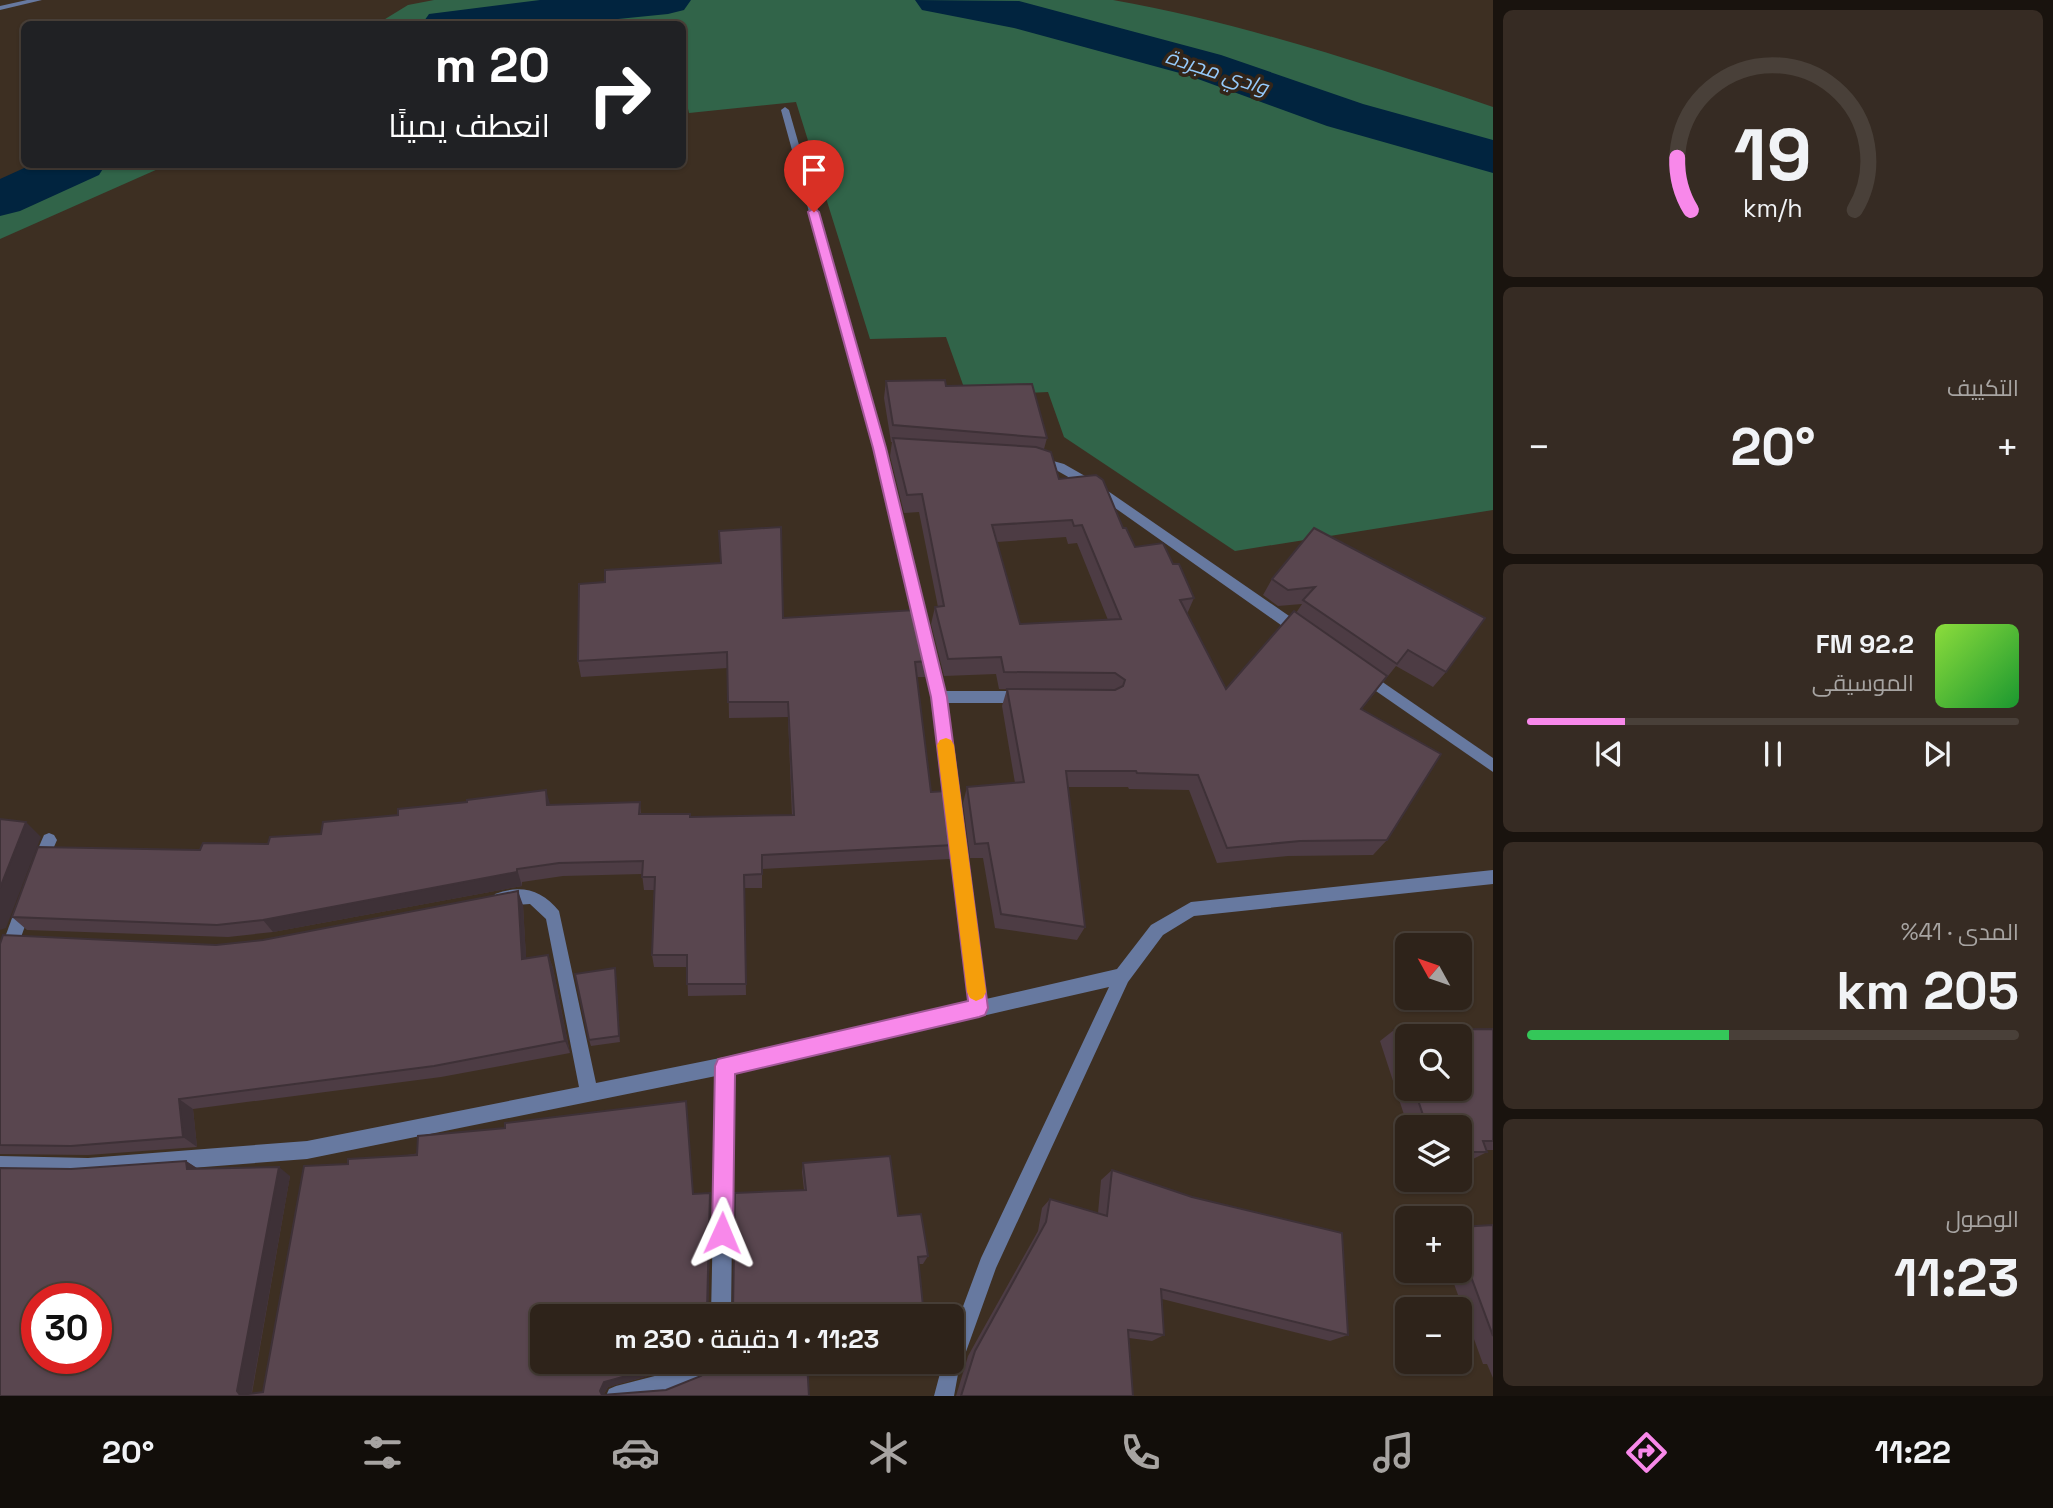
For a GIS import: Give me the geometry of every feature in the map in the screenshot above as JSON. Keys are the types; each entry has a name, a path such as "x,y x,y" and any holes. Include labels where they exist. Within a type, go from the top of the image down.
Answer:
{"street":[{"path":"0,8 38,0"},
{"path":"785,110 886,448 939,697 979,1008"},
{"path":"1032,459 1060,467 1088,483 1317,643"},
{"path":"1351,667 1493,766"},
{"path":"939,697 1044,697"},
{"path":"0,974 48,840"},
{"path":"944,1396 948,1374 988,1265 1122,976 1157,930 1191,909 1493,877"},
{"path":"484,902 523,895 541,900 553,916 589,1094"},
{"path":"0,1165 88,1167 306,1156 725,1066 1122,976"},
{"path":"721,1304 725,1066"},
{"path":"616,1396 683,1379 690,1374"}],"green space":[{"path":"434,0 1113,0 1162,9 1257,33 1493,107 1493,510 1235,551 1064,437 1048,392 967,396 946,337 870,339 796,102 689,113 686,100 686,21 382,21 408,5"},
{"path":"39,168 160,168 0,239 0,185"}],"building":[{"path":"945,380 946,386 1032,384 1047,438 893,425 886,381"},
{"path":"893,438 1036,447 1051,452 1059,479 1096,475 1103,480 1123,528 1126,528 1135,547 1163,543 1173,564 1179,564 1194,598 1180,600 1226,689 1294,611 1387,676 1361,709 1441,754 1387,840 1300,841 1227,848 1198,775 1136,771 1066,771 1085,927 1001,914 988,843 975,844 967,787 1024,782 1007,689 1115,690 1123,686 1125,680 1115,673 1004,672 1001,657 948,659 935,607 944,606 922,494 907,495","holes":["1072,520 1074,526 1082,525 1121,619 1020,624 992,525"]},
{"path":"781,527 783,618 915,610 928,661 915,662 931,792 947,791 954,845 762,855 762,874 744,875 746,984 687,984 687,955 652,955 655,877 642,877 643,861 559,863 517,869 517,872 263,920 217,925 12,917 38,847 200,850 203,843 268,844 270,837 321,834 323,822 398,815 398,809 546,790 547,805 640,802 639,814 690,814 690,817 794,815 788,702 728,702 727,652 578,661 579,584 605,582 605,570 721,563 719,531"},
{"path":"1314,528 1485,618 1446,672 1408,650 1397,664 1303,600 1315,587 1288,590 1272,579"},
{"path":"0,819 26,822 0,888"},
{"path":"518,891 522,959 548,955 565,1041 434,1066 179,1099 183,1137 71,1146 0,1145 0,944 3,935 216,945 263,940"},
{"path":"615,968 619,1036 589,1040 575,974"},
{"path":"1472,1029 1493,1029 1493,1141 1483,1141 1487,1152 1472,1152 1472,1115 1423,1115 1418,1101 1472,1101"},
{"path":"686,1101 693,1194 710,1193 707,1304 530,1304 530,1374 633,1374 604,1382 600,1391 602,1395 666,1390 703,1374 808,1374 809,1396 0,1396 0,1168 71,1169 186,1161 187,1169 279,1167 237,1391 240,1395 263,1392 304,1166 348,1164 348,1159 417,1155 418,1136 505,1128 505,1123"},
{"path":"890,1156 898,1216 921,1214 928,1256 918,1257 923,1304 733,1304 735,1193 806,1190 803,1163"},
{"path":"1112,1170 1192,1197 1342,1233 1348,1335 1161,1289 1164,1335 1128,1330 1133,1396 961,1396 975,1351 1046,1222 1050,1199 1107,1216"},
{"path":"1493,1225 1493,1336 1472,1279 1472,1226"}],"waterway":[{"name":"وادي مجردة","path":"473,21 668,0"},
{"name":"وادي مجردة","path":"938,0 1019,15 1204,65 1345,115 1493,157"},
{"name":"وادي مجردة","path":"0,199 71,168"}],"slow traffic":[{"path":"946,745 976,992"}],"route":[{"path":"722,1233 725,1066 979,1008 939,697 880,448 814,212"}]}
